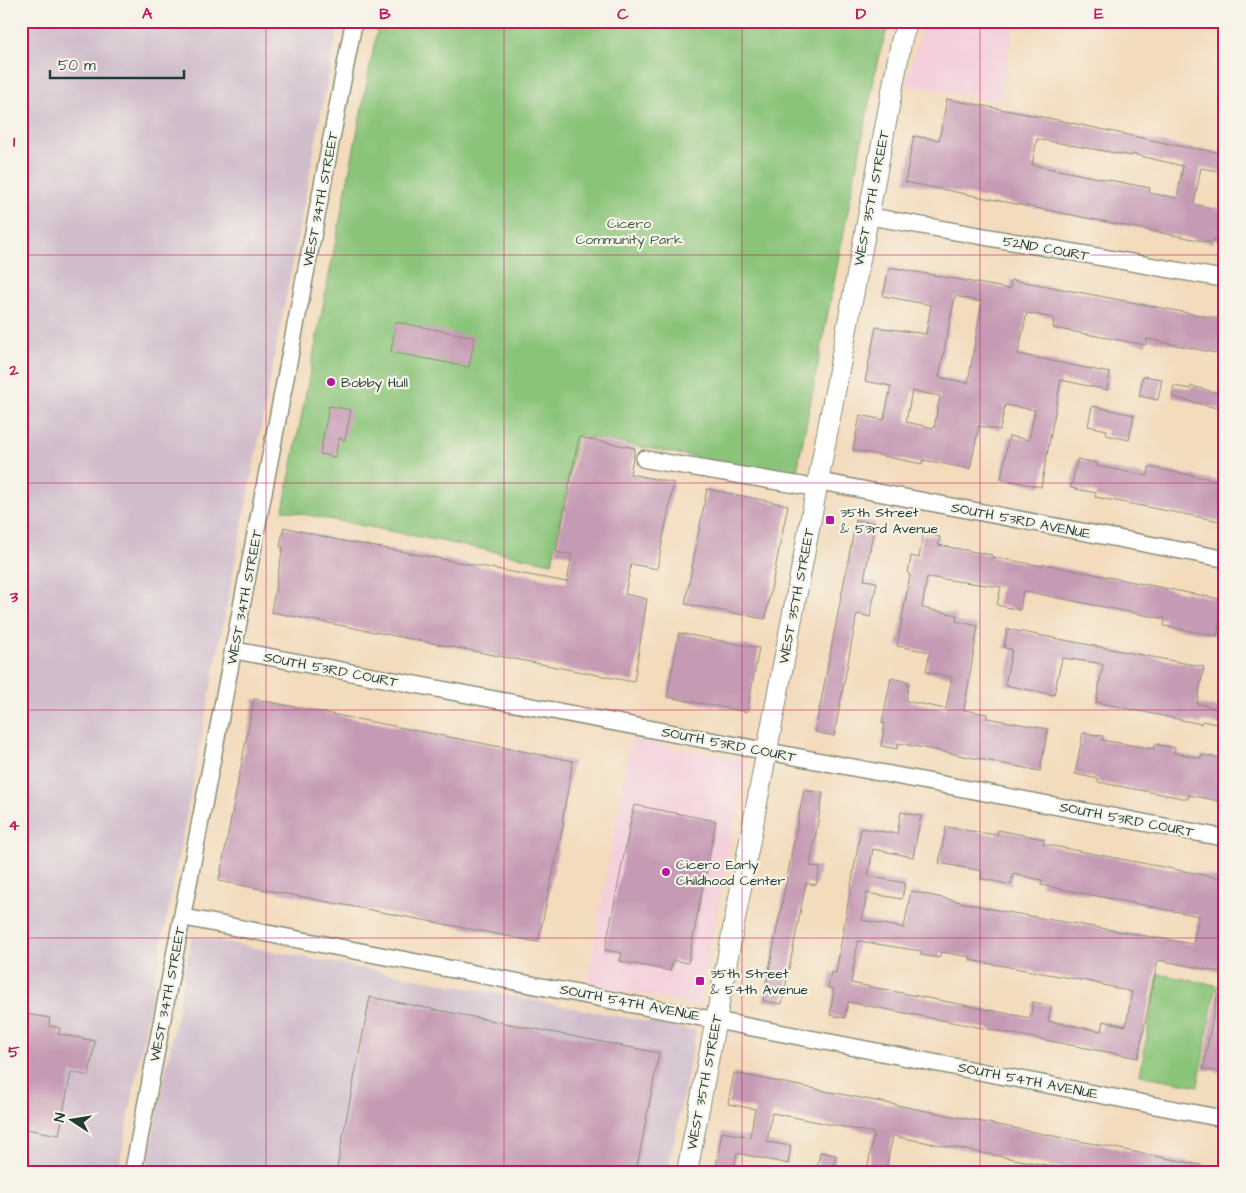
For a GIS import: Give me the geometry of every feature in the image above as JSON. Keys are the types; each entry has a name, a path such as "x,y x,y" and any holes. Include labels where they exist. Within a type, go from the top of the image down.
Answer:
{"street":[{"name":"WEST 34TH STREET","path":"133,1172 354,21"},
{"name":"WEST 35TH STREET","path":"687,1172 902,38 908,21"},
{"name":"52ND COURT","path":"868,216 1225,279"},
{"name":"SOUTH 53RD AVENUE","path":"644,459 817,484 1225,559"},
{"name":"SOUTH 53RD COURT","path":"233,650 1225,838"},
{"name":"SOUTH 54TH AVENUE","path":"182,916 1225,1119"}],"shaded area":[{"path":"21,21 339,21 118,1172 21,1172"},
{"path":"925,21 1015,21 1000,101 905,84"},
{"name":"Cicero Early Childhood Center","path":"631,739 747,761 699,1006 587,983"},
{"path":"192,936 696,1031 668,1172 146,1172"}],"green space":[{"name":"Cicero Community Park","path":"379,21 890,21 878,58 796,476 577,435 552,563 283,510"},
{"path":"1158,974 1216,985 1198,1086 1140,1075"}],"building":[{"path":"947,99 1184,147 1225,153 1225,172 1201,168 1194,204 1225,211 1225,241 1213,239 1213,243 905,182 914,136 939,140","holes":["1037,139 1132,156 1132,154 1183,166 1177,198 1149,193 1150,188 1032,165"]},
{"path":"889,267 1010,289 1011,280 1036,284 1225,320 1225,355 1147,339 1146,345 1053,328 1054,318 1027,313 1018,354 1110,373 1107,390 1061,380 1041,487 1001,479 1009,436 1029,440 1035,410 1005,405 1000,430 979,426 970,469 923,460 922,464 853,450 860,415 884,420 891,386 865,381 876,327 926,334 931,305 883,296","holes":["955,296 982,302 968,383 939,377","912,391 940,396 934,428 906,422"]},
{"path":"396,322 475,337 469,367 391,352"},
{"path":"1143,376 1162,379 1158,400 1139,396"},
{"path":"1174,386 1191,389 1191,386 1225,395 1225,410 1172,397"},
{"path":"329,406 351,410 345,440 339,438 335,457 320,454"},
{"path":"1092,406 1134,415 1129,440 1106,435 1107,430 1088,426"},
{"path":"579,437 635,448 630,474 674,483 657,569 631,564 625,594 647,599 634,682 271,612 283,547 280,546 284,527 338,540 567,582 572,555 556,552"},
{"path":"1077,459 1097,463 1097,466 1148,476 1149,467 1225,482 1225,522 1095,497 1096,493 1071,488"},
{"path":"707,489 788,505 765,619 685,604"},
{"path":"856,520 875,523 864,580 877,582 870,617 857,614 834,736 815,732"},
{"path":"923,534 940,537 938,545 992,555 992,557 1042,566 1043,564 1224,600 1217,636 1164,626 1165,619 1023,591 1020,610 997,605 1001,587 927,577 922,608 957,615 956,621 978,626 964,710 987,714 987,718 1048,729 1040,771 898,743 897,749 881,746 885,723 882,723 891,678 909,682 906,701 946,709 952,677 926,672 930,652 897,646 910,575 908,574 911,556 919,558"},
{"path":"1007,629 1204,667 1197,704 1225,709 1225,726 1202,721 1201,724 1096,702 1103,665 1098,663 1062,658 1054,695 1005,685 1012,649 1004,648"},
{"path":"679,633 759,648 747,712 667,697"},
{"path":"254,699 573,761 562,822 564,822 538,942 219,881"},
{"path":"1083,733 1103,736 1102,740 1154,749 1155,744 1175,748 1174,753 1201,758 1201,755 1221,758 1220,762 1225,762 1225,802 1189,795 1188,799 1118,786 1098,782 1098,779 1075,774"},
{"path":"804,790 823,793 810,866 820,867 816,885 806,883 782,1004 763,1001"},
{"path":"634,805 716,821 688,963 673,960 670,971 620,961 622,953 605,950"},
{"path":"901,812 921,816 913,857 873,849 868,876 905,883 902,899 867,893 862,920 904,928 911,891 1001,911 1193,944 1199,916 1041,885 1042,880 1013,874 1011,885 981,879 982,871 939,863 946,827 997,835 998,830 1044,839 1043,844 1225,879 1225,973 1158,960 1138,1058 848,1002 845,1018 830,1015 834,989 828,988 831,972 836,973 861,828 897,834","holes":["858,941 921,951 921,955 939,958 941,952 971,957 970,960 1087,981 1132,992 1126,1026 1103,1021 1101,1031 1048,1021 1051,1006 1033,1002 1030,1018 851,983"]},
{"path":"1218,990 1225,991 1225,1073 1203,1069"},
{"path":"370,997 659,1053 636,1172 336,1172"},
{"path":"26,1014 50,1018 49,1026 60,1028 58,1034 95,1041 89,1076 71,1072 59,1135 21,1128 21,1038"},
{"path":"734,1073 1201,1165 1200,1172 1083,1172 893,1136 885,1172 867,1172 874,1133 772,1113 767,1142 791,1146 788,1164 737,1153 733,1172 715,1172 722,1132 750,1137 755,1109 728,1104"},
{"path":"820,1152 836,1155 833,1172 817,1170"}],"place":[{"name":"Bobby Hull","path":"331,382"},
{"name":"35th Street & 53rd Avenue","path":"830,520"},
{"name":"Cicero Early Childhood Center","path":"666,872"},
{"name":"35th Street & 54th Avenue","path":"700,981"}]}
